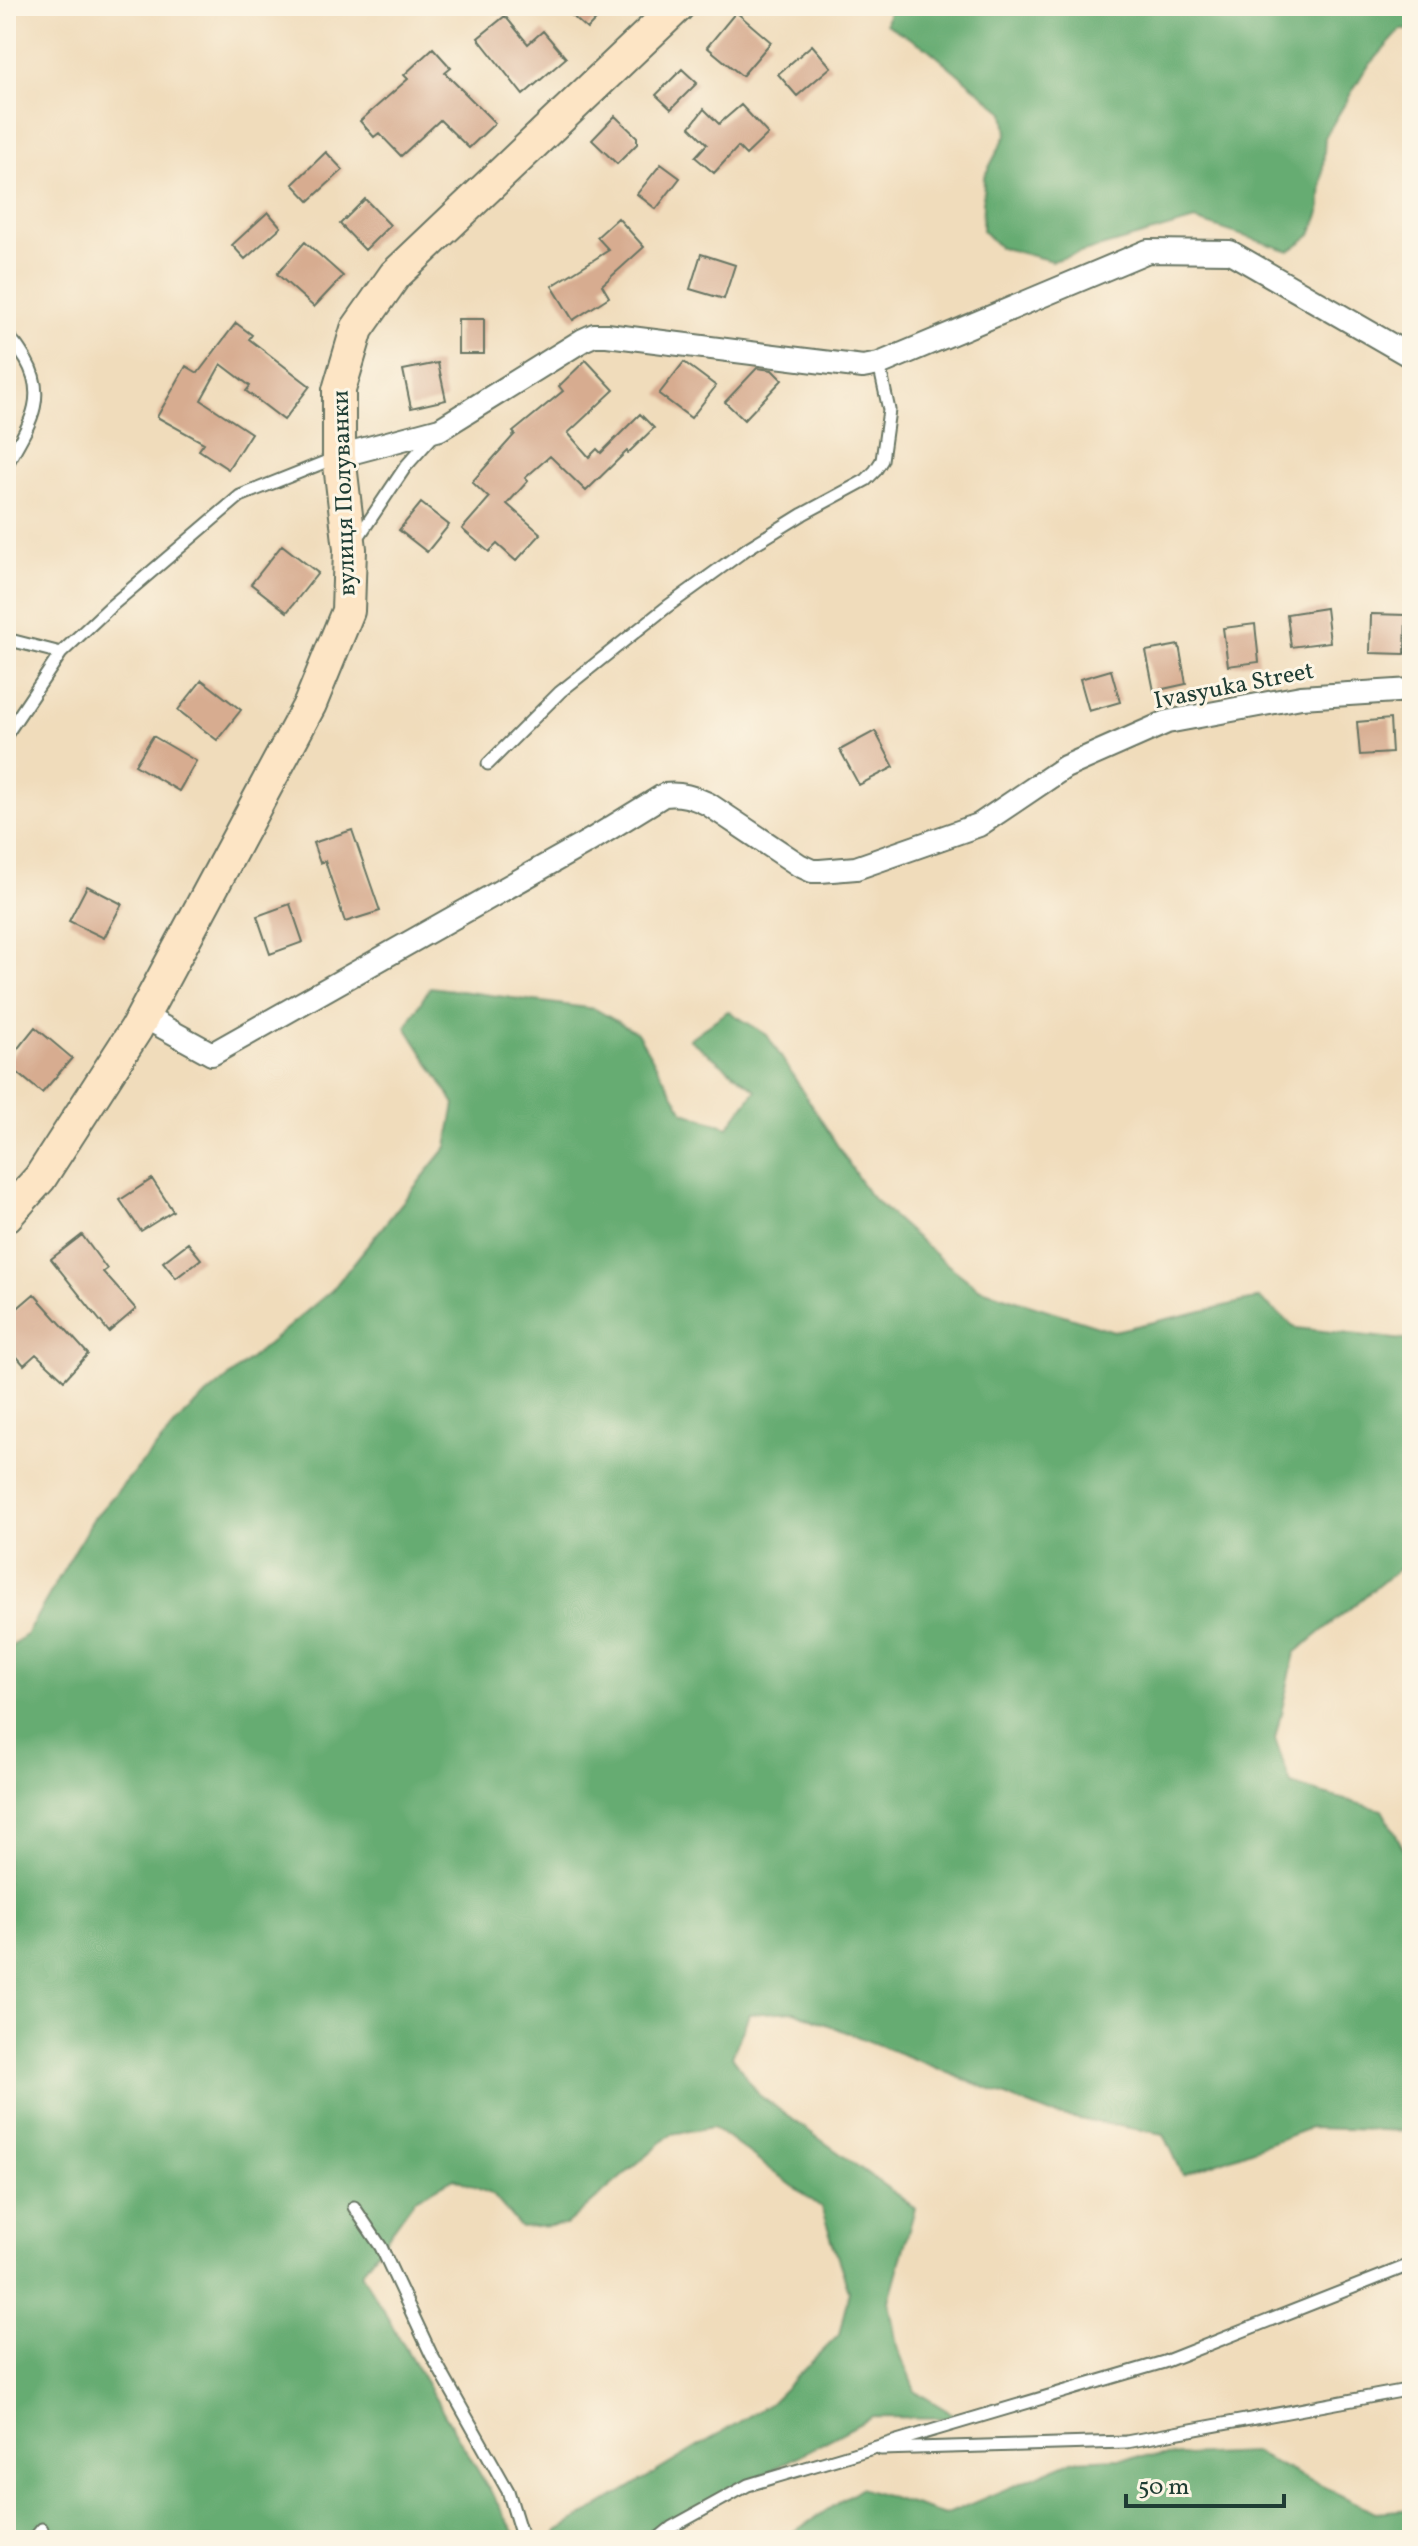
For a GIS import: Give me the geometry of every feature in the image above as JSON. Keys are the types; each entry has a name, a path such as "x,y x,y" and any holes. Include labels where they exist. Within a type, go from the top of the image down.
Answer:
{"street":[{"name":"вулиця Полуванки","path":"6,1216 40,1178 143,1016 310,704 348,611 350,549 339,456 339,390 357,329 395,275 678,6"},
{"path":"339,456 440,429 594,335 863,367 879,364 1148,251 1230,252 1412,357"},
{"name":"Ivasyuka Street","path":"143,1016 212,1054 591,840 664,795 692,796 708,804 812,871 856,868 979,825 1065,767 1167,722 1301,697 1412,690"}],"lane":[{"path":"6,336 14,341 33,373 37,391 34,414 6,466"},
{"path":"488,764 560,692 668,606 748,548 866,480 875,471 882,460 889,410 879,364"},
{"path":"350,549 406,466 440,429"},
{"path":"6,735 61,653 240,496 339,456"},
{"path":"6,639 61,653"},
{"path":"354,2207 381,2247 431,2354 508,2491 523,2540"},
{"path":"656,2540 672,2527 748,2485 1164,2362 1412,2264"},
{"path":"860,2450 1126,2442 1412,2389"},
{"path":"33,2540 42,2529"}],"green space":[{"path":"890,6 1412,6 1412,30 1401,30 1365,70 1325,137 1320,212 1311,235 1289,251 1195,220 1052,261 999,247 982,230 984,177 1007,133 1004,112 927,48 886,24"},
{"path":"430,987 595,1009 637,1033 684,1112 728,1127 756,1090 689,1039 728,1011 767,1035 869,1195 939,1258 978,1288 1114,1331 1259,1298 1296,1328 1412,1341 1412,1569 1401,1567 1295,1653 1275,1739 1291,1785 1382,1810 1405,1851 1412,1854 1412,2131 1310,2128 1183,2175 1164,2134 1051,2114 794,2011 749,2014 732,2056 759,2095 915,2208 889,2301 897,2346 915,2391 959,2418 872,2417 640,2540 554,2540 558,2531 769,2404 839,2335 849,2291 821,2207 713,2127 671,2134 566,2225 521,2228 493,2195 454,2178 415,2199 361,2273 519,2540 6,2540 6,1651 26,1635 93,1519 186,1413 332,1290 447,1147 455,1104 406,1027"},
{"path":"1252,2452 1375,2512 1412,2509 1412,2540 782,2540 860,2488 945,2515 1074,2460"}],"building":[{"path":"561,6 609,6 587,29"},
{"path":"736,12 771,42 742,76 707,47"},
{"path":"505,16 528,44 543,31 566,58 523,95 478,38"},
{"path":"812,45 831,67 797,96 778,74"},
{"path":"433,48 451,68 445,73 495,123 469,148 440,120 401,156 379,133 374,137 360,121 408,79 404,75"},
{"path":"682,69 697,83 671,109 656,95"},
{"path":"741,105 768,134 746,155 738,147 714,173 695,157 707,144 690,127 704,109 719,124"},
{"path":"615,116 637,137 637,144 617,164 592,140"},
{"path":"326,152 343,170 309,201 293,184"},
{"path":"661,164 680,178 656,209 637,194"},
{"path":"365,199 390,225 365,250 340,224"},
{"path":"268,212 281,227 245,259 232,245"},
{"path":"618,218 644,247 602,285 609,297 573,320 552,286 609,250 597,237"},
{"path":"305,242 343,276 314,307 277,274"},
{"path":"701,254 735,265 724,299 690,289"},
{"path":"458,319 484,319 484,354 458,354"},
{"path":"236,323 252,335 249,339 310,386 284,420 246,391 250,386 221,364 201,400 251,433 228,469 199,450 204,443 157,417 186,366 198,373"},
{"path":"586,360 614,390 568,433 589,457 597,449 601,453 640,414 654,428 586,491 550,456 525,478 528,481 507,504 541,534 516,561 497,544 489,552 462,529 489,498 472,482 515,434 513,432 563,391 559,386"},
{"path":"684,362 716,386 691,418 659,394"},
{"path":"438,363 446,400 411,408 403,370"},
{"path":"757,368 772,370 782,380 744,420 725,402"},
{"path":"421,503 449,525 427,552 399,530"},
{"path":"282,545 318,573 287,612 251,584"},
{"path":"1326,608 1330,642 1291,647 1287,614"},
{"path":"1371,614 1406,615 1405,654 1370,653"},
{"path":"1255,624 1259,662 1228,666 1223,628"},
{"path":"1179,645 1186,684 1154,691 1146,651"},
{"path":"1111,670 1120,702 1089,711 1080,679"},
{"path":"202,680 241,710 217,740 178,710"},
{"path":"1390,719 1392,753 1360,755 1357,722"},
{"path":"875,731 894,767 859,785 840,750"},
{"path":"153,736 196,761 179,791 135,765"},
{"path":"352,830 380,911 345,922 325,861 320,863 313,843"},
{"path":"87,886 122,904 104,938 69,921"},
{"path":"290,904 303,942 270,954 257,916"},
{"path":"35,1027 72,1058 42,1093 6,1063"},
{"path":"152,1179 173,1211 141,1231 120,1200"},
{"path":"82,1235 107,1269 103,1272 136,1309 109,1332 51,1259"},
{"path":"188,1243 201,1259 176,1278 163,1262"},
{"path":"34,1294 88,1354 64,1380 36,1354 24,1365 6,1344 6,1318"}]}
